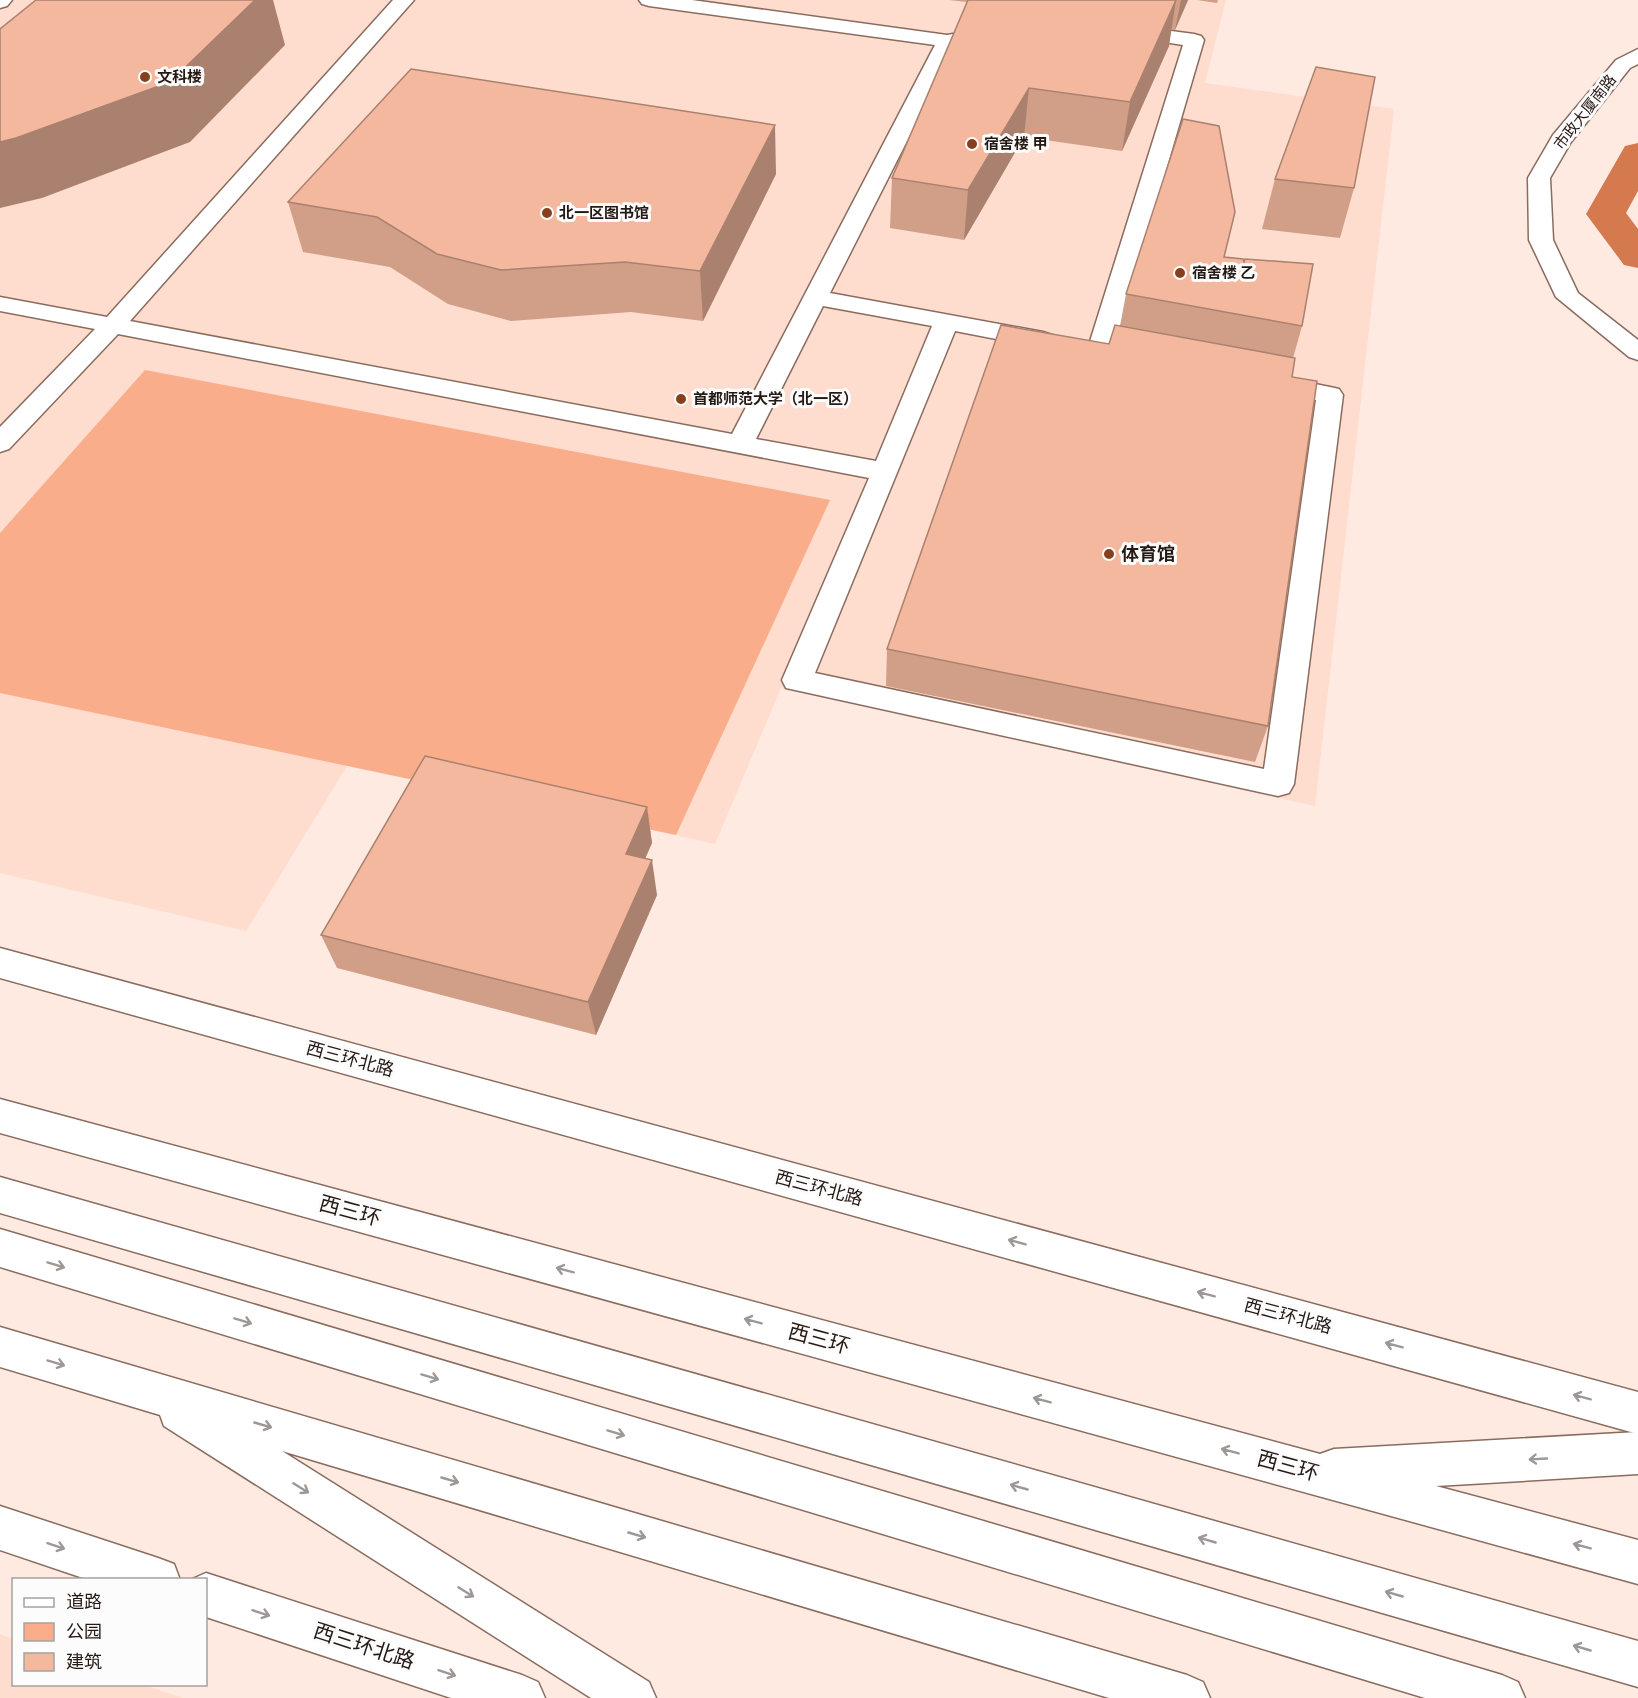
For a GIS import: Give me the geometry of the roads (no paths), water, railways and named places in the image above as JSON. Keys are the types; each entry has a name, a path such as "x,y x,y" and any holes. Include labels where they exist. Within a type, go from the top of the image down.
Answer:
{"main road":[{"path":"0,443 113,325 404,0"},
{"path":"649,0 947,41 1012,30"},
{"path":"815,297 1092,350 1194,40 1102,28"},
{"path":"740,444 947,41"},
{"name":"市政大厦南路","path":"1638,55 1623,64 1561,140 1539,178 1540,240 1568,297 1638,352"},
{"path":"0,304 885,472"},
{"path":"946,322 797,680 1278,783 1330,395 1250,380"},
{"name":"西三环北路","path":"0,963 1638,1413"},
{"name":"西三环","path":"0,1116 1638,1562"},
{"path":"0,1195 1638,1664"},
{"path":"0,1248 1502,1698"},
{"path":"0,1347 1187,1698"},
{"path":"145,1390 633,1698"},
{"path":"1307,1472 1638,1453"},
{"path":"0,1528 152,1578"},
{"name":"西三环北路","path":"207,1595 522,1698"}],"waterway":[{"path":"1638,154 1606,214 1638,256"}],"place":[{"name":"文科楼","path":"145,77"},
{"name":"宿舍楼 甲","path":"972,144"},
{"name":"北一区图书馆","path":"547,213"},
{"name":"宿舍楼 乙","path":"1180,273"},
{"name":"首都师范大学（北一区）","path":"681,399"},
{"name":"体育馆","path":"1109,554"}]}
